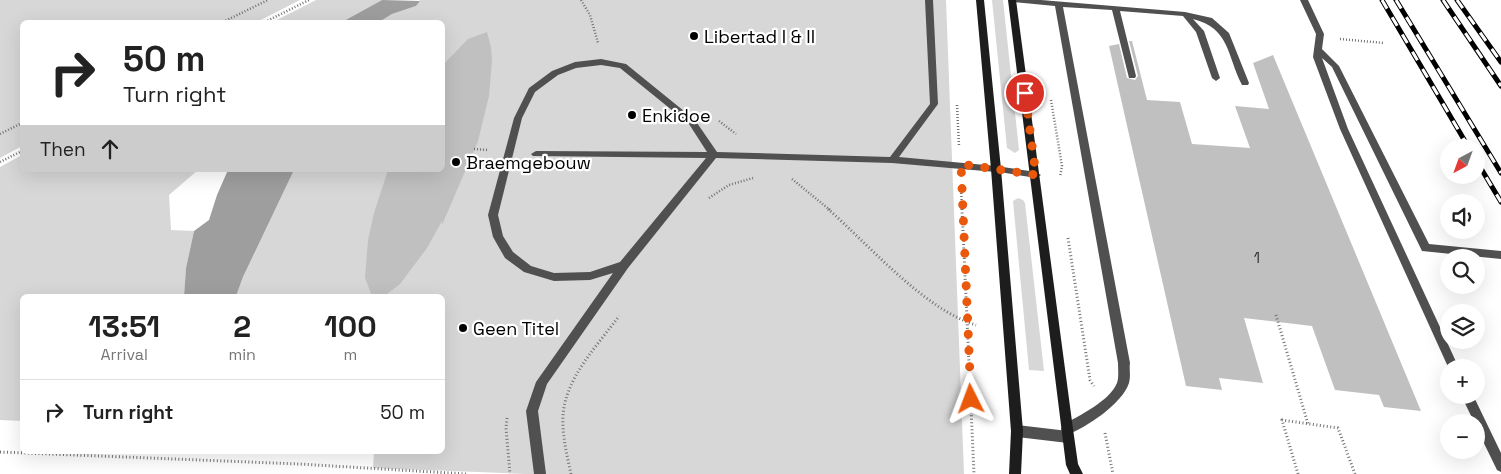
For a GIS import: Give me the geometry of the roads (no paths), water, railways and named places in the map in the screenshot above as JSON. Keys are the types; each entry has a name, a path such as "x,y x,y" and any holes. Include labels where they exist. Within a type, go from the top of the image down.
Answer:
{"main road":[{"path":"980,0 996,169 1016,431 1015,474"},
{"path":"1012,0 1072,466 1077,474"}],"street":[{"path":"892,160 934,104 929,0"},
{"path":"1012,0 1185,14 1209,20 1225,33 1245,83"},
{"path":"1304,0 1320,34 1317,57 1344,129 1450,359"},
{"path":"1016,431 1068,433 1116,394 1123,383 1124,363 1059,4"},
{"path":"1115,8 1132,76"},
{"path":"1185,14 1200,31 1216,78"},
{"path":"1318,50 1335,66 1426,248 1501,255"},
{"path":"624,265 590,276 554,277 528,269 509,255 498,237 493,215 518,118 532,90 555,73 575,65 601,62 623,66 692,122 714,156"},
{"path":"536,154 764,156 892,160 961,164 1036,175"},
{"path":"540,474 532,411 542,382 624,265 714,156"},
{"path":"1471,404 1501,466"}],"railway":[{"path":"1382,0 1464,139"},
{"path":"1396,0 1501,173"},
{"path":"1443,0 1501,86"},
{"path":"1457,0 1501,62"},
{"path":"1485,175 1501,202"}],"place":[{"name":"Libertad I & II","path":"694,36"},
{"name":"Enkidoe","path":"632,115"},
{"name":"Braemgebouw","path":"456,162"},
{"name":"Geen Titel","path":"463,328"}]}
